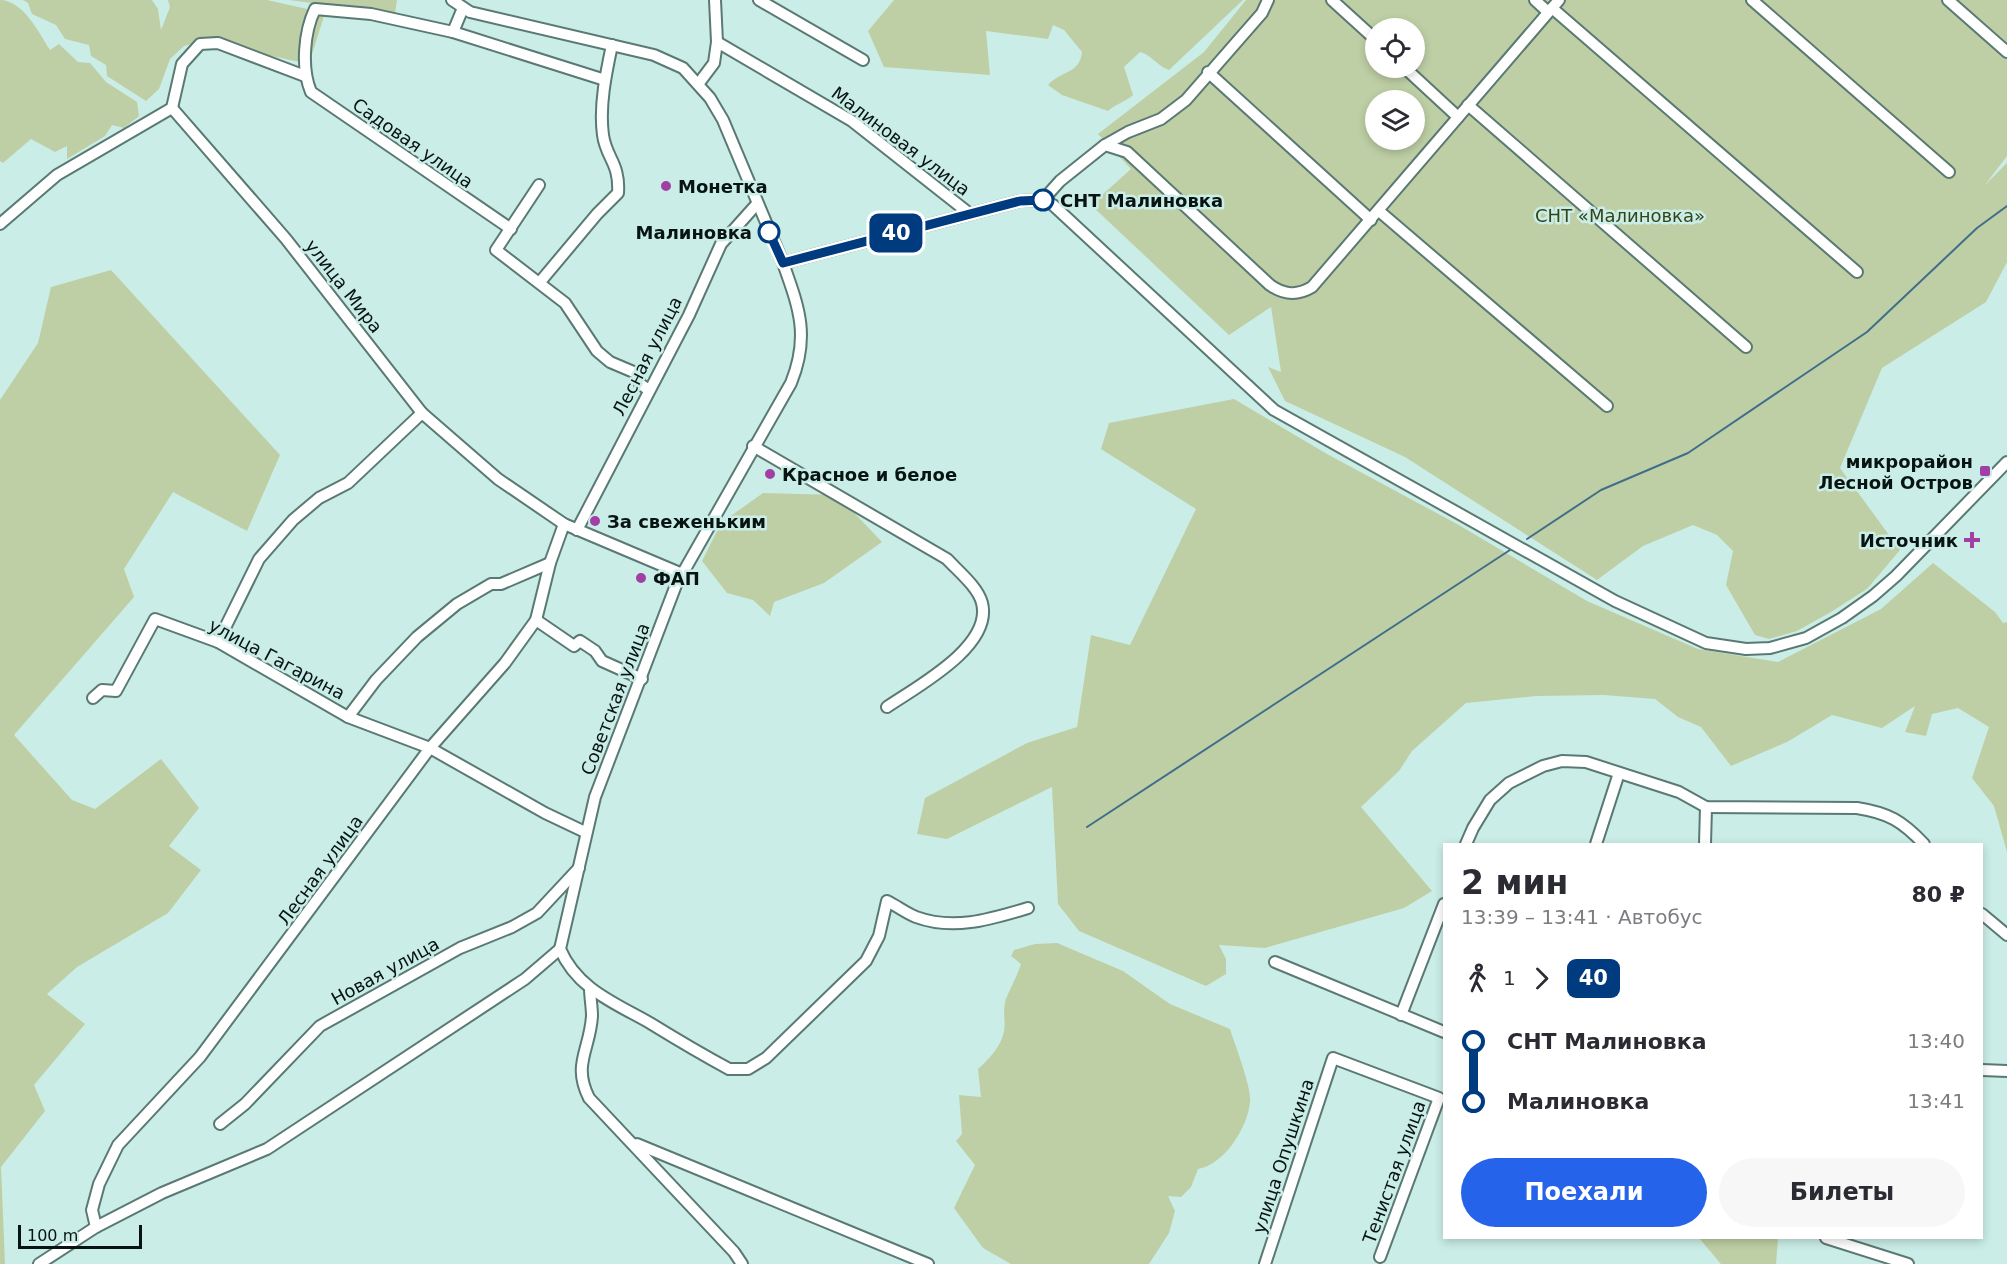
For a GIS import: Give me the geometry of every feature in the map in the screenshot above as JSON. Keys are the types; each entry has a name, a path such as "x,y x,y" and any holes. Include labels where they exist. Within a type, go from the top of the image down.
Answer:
{"street":[{"name":"Советская улица","path":"452,0 463,8 516,24 654,55 683,68 699,83 723,120 756,205 783,263 800,312 802,346 799,363 791,383 680,573 642,679 600,783 585,832 560,949"},
{"path":"699,83 714,63 717,42 715,0"},
{"path":"759,0 862,60"},
{"path":"1043,200 1060,181 1105,145 1161,119 1186,100 1208,72 1262,14 1268,0"},
{"path":"1332,0 1365,30"},
{"path":"1535,0 1553,7 1857,272"},
{"path":"1752,0 1950,172"},
{"path":"1948,0 2007,52"},
{"path":"1105,145 1126,152 1137,161 1252,269 1282,292 1302,293 1312,287 1379,211 1553,7"},
{"path":"453,32 463,8"},
{"path":"0,224 57,175 172,108 182,64 200,44 218,44 305,76 309,22 315,9 371,14 453,32 605,80"},
{"name":"Малиновая улица","path":"717,42 852,121 970,214"},
{"path":"540,282 597,214 618,193 619,176 603,136 605,80 612,45"},
{"path":"1208,72 1371,220"},
{"name":"Садовая улица","path":"305,76 311,92 332,108 371,131 511,229"},
{"path":"1416,78 1458,117"},
{"path":"1468,105 1746,347"},
{"name":"улица Мира","path":"172,108 286,239 422,413 498,479 564,524 680,573"},
{"path":"539,185 496,250 540,282 576,316 597,351 610,362 636,373 640,384 649,390"},
{"path":"783,263 1020,201 1043,200 1063,212 1274,410 1615,601 1706,643 1746,649 1770,648 1806,638 1873,596 2007,462"},
{"name":"Лесная улица","path":"577,530 721,244 756,205"},
{"path":"1379,211 1607,406"},
{"path":"218,642 259,559 293,520 319,498 348,483 422,413"},
{"path":"753,446 947,559 965,577 982,602 983,624 977,637 935,674 888,707"},
{"name":"Лесная улица","path":"96,1227 92,1210 99,1184 118,1145 154,1103 200,1058 430,748 505,663 536,620 550,563 564,524"},
{"name":"улица Гагарина","path":"348,717 376,680 417,638 457,604 491,584 501,584 550,563"},
{"name":"улица Гагарина","path":"93,698 102,690 116,691 155,619 218,642 348,717 430,748 545,813 585,832"},
{"path":"536,620 574,646 580,641 595,651 602,661 642,679"},
{"path":"1467,843 1473,828 1490,800 1509,783 1543,766 1562,760 1586,762 1679,792 1706,807 1879,812 1904,824 1922,843"},
{"path":"1596,843 1619,773"},
{"path":"1705,843 1706,807"},
{"name":"Новая улица","path":"220,1124 245,1104 320,1026 460,948 512,927 537,913 579,867"},
{"path":"39,1264 96,1227 162,1193 267,1149 525,980 560,949 566,962 604,1000 729,1069 748,1069 766,1058 866,961 879,936 887,901 915,917 947,924 969,923 1028,908"},
{"path":"1401,1015 1443,910"},
{"path":"1983,915 2007,935"},
{"path":"1275,962 1443,1032"},
{"path":"590,988 592,1017 580,1070 581,1082 589,1098 633,1142 734,1252 742,1264"},
{"name":"Тенистая улица","path":"1333,1058 1439,1098 1380,1257"},
{"name":"улица Опушкина","path":"1264,1264 1333,1058"},
{"path":"1983,1070 2007,1071"},
{"path":"633,1142 928,1264"},
{"path":"1829,1239 1908,1264"}],"green space":[{"path":"0,0 8,1 23,11 50,50 59,44 78,62 90,63 106,82 137,102 139,116 124,128 112,125 105,136 67,159 67,146 55,152 31,139 3,163 0,161"},
{"path":"23,0 152,0 158,9 161,30 170,7 168,0 267,0 325,13 309,64 202,41 184,46 170,59 159,89 146,101 107,76 106,65 91,56 89,45 65,39 56,25 32,14 28,3"},
{"path":"289,0 397,0 395,14"},
{"path":"894,0 1243,0 1169,70 1140,52 1124,67 1133,95 1108,111 1062,95 1048,85 1074,68 1082,52 1064,30 1053,25 1048,39 986,31 990,75 884,67 868,31"},
{"name":"СНТ «Малиновка»","path":"1246,0 2007,0 2007,156 1985,185 2007,163 2007,262 1986,302 1882,368 1840,468 1900,550 1867,589 1797,631 1769,639 1755,635 1726,585 1733,551 1717,535 1693,525 1643,546 1597,580 1405,457 1285,401 1268,367 1281,372 1271,307 1229,335 1091,205 1131,169 1098,134 1204,52"},
{"path":"111,270 280,455 247,531 173,492 124,569 134,597 14,735 72,800 95,809 161,759 199,808 169,846 201,870 168,913 77,967 47,994 85,1024 34,1085 45,1111 1,1167 5,1264 0,1264 0,400 38,343 51,287"},
{"path":"1234,399 1327,454 1457,524 1587,601 1698,649 1778,662 1881,609 1933,563 1995,612 2003,623 2007,622 2007,852 1994,806 1972,778 1989,727 1958,708 1932,714 1926,736 1905,732 1915,706 1882,728 1832,715 1787,742 1731,766 1701,727 1678,717 1655,699 1604,695 1536,696 1466,703 1412,751 1399,771 1361,807 1432,891 1404,908 1265,948 1219,945 1226,959 1226,974 1206,986 1079,931 1058,904 1052,787 947,839 917,834 925,798 1027,743 1077,727 1091,635 1130,645 1196,509 1101,449 1109,423"},
{"path":"763,493 837,495 882,542 824,583 774,602 770,616 753,600 727,593 702,561 721,523"},
{"path":"1057,943 1123,971 1170,1004 1230,1029 1246,1077 1250,1102 1240,1133 1217,1160 1198,1169 1191,1187 1181,1197 1168,1196 1175,1211 1169,1233 1149,1264 1011,1264 983,1248 954,1208 975,1165 956,1141 962,1134 959,1095 981,1097 978,1069 1000,1042 1004,1027 1006,999 1021,964 1011,956 1014,950 1035,944"},
{"path":"1700,1239 1778,1239 1776,1264 1721,1264"}],"waterway":[{"path":"1527,539 1601,490 1688,453 1867,332 1977,228 2007,206"},
{"path":"1087,827 1510,550"}],"bus line":[{"name":"40","path":"769,232 783,263 1020,201 1043,200"}],"place":[{"name":"Монетка","path":"666,186"},
{"name":"СНТ Малиновка","path":"1043,200"},
{"name":"Малиновка","path":"769,232"},
{"name":"микрорайон Лесной Остров","path":"1985,471"},
{"name":"Красное и белое","path":"770,474"},
{"name":"За свеженьким","path":"595,521"},
{"name":"Источник","path":"1972,540"},
{"name":"ФАП","path":"641,578"}]}
